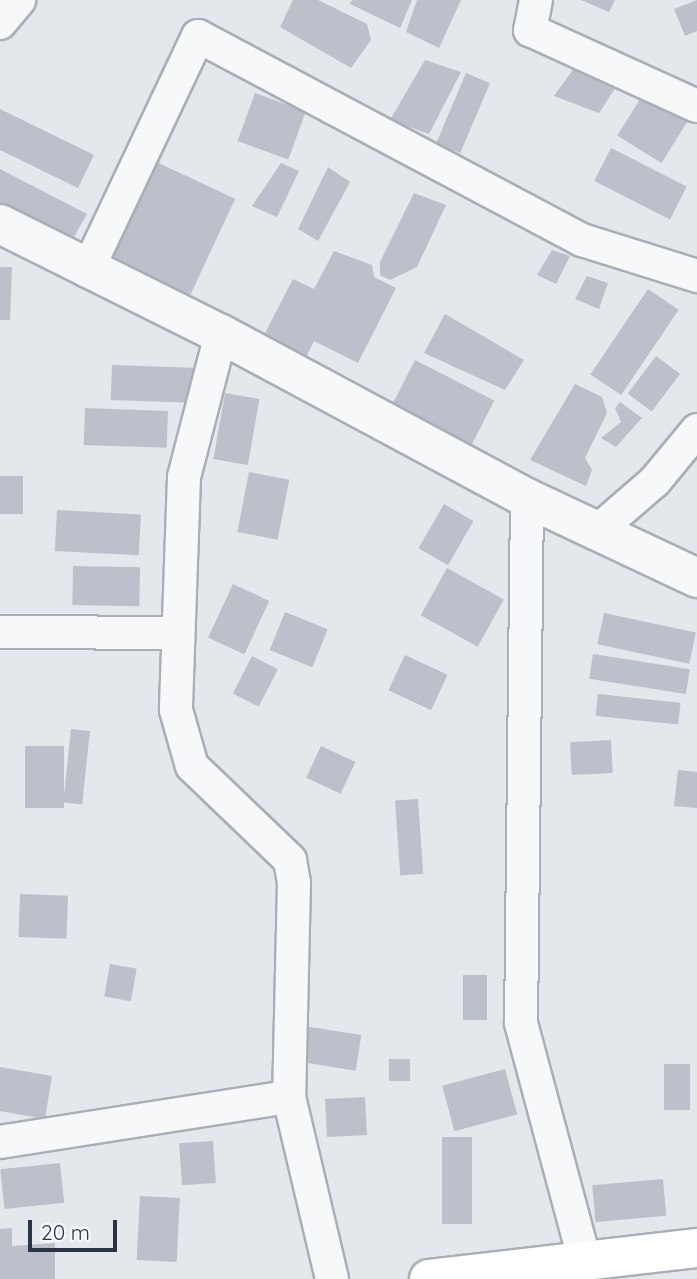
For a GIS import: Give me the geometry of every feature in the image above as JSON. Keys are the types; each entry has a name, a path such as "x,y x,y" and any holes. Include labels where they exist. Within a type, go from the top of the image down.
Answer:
{"main road":[{"path":"429,1279 483,1275 584,1258 697,1248"}],"street":[{"path":"0,23 19,0"},
{"path":"536,0 530,30 697,106"},
{"path":"87,271 198,37 582,240 691,267"},
{"path":"0,224 87,271 221,334 595,533 697,578"},
{"path":"221,334 184,477 176,633 176,710 192,766 290,859 294,882 289,1097 332,1279"},
{"path":"595,533 655,481 697,430"},
{"path":"527,498 521,1023 584,1258"},
{"path":"0,632 176,633"},
{"path":"0,1142 289,1097"}],"building":[{"path":"293,0 318,0 367,24 371,40 351,68 280,27"},
{"path":"352,0 412,0 400,28 350,4"},
{"path":"417,0 461,0 439,48 406,32"},
{"path":"581,0 615,0 609,12"},
{"path":"697,0 697,31 685,36 674,9"},
{"path":"425,60 461,72 429,134 390,120"},
{"path":"580,60 616,87 599,113 554,96"},
{"path":"466,73 490,83 460,153 436,143"},
{"path":"647,88 691,116 661,163 617,135"},
{"path":"255,93 306,111 288,159 238,141"},
{"path":"0,109 94,155 78,188 0,150"},
{"path":"611,148 687,187 670,220 594,181"},
{"path":"150,159 235,199 190,297 104,257"},
{"path":"281,163 299,171 277,217 252,206"},
{"path":"328,167 350,182 318,241 298,229"},
{"path":"0,169 87,214 71,242 0,205"},
{"path":"414,193 446,205 417,267 390,280 380,275 380,262"},
{"path":"552,250 570,256 556,284 537,275"},
{"path":"334,251 372,265 374,277 396,288 358,363 314,341 306,357 264,335 293,279 314,289"},
{"path":"0,267 12,267 10,320 0,320"},
{"path":"587,276 608,283 599,309 575,299"},
{"path":"648,289 679,310 621,395 590,374"},
{"path":"445,314 524,360 505,390 424,353"},
{"path":"656,356 680,374 652,412 628,394"},
{"path":"415,360 494,400 471,446 392,405"},
{"path":"112,365 199,368 198,403 111,400"},
{"path":"575,384 602,397 607,413 585,458 592,470 586,486 530,460"},
{"path":"225,393 259,399 248,465 213,459"},
{"path":"620,402 642,418 616,447 601,438 621,422 615,408"},
{"path":"85,408 168,411 167,448 84,445"},
{"path":"249,472 289,480 278,540 237,532"},
{"path":"0,476 23,476 23,514 0,514"},
{"path":"444,504 473,521 448,565 419,548"},
{"path":"57,510 141,514 139,555 55,551"},
{"path":"73,566 140,567 139,606 72,605"},
{"path":"447,568 504,600 478,647 421,615"},
{"path":"233,584 269,601 244,654 208,637"},
{"path":"285,612 328,629 312,667 270,650"},
{"path":"604,613 696,633 689,664 597,644"},
{"path":"593,654 690,669 686,694 589,679"},
{"path":"405,655 448,675 431,710 389,690"},
{"path":"252,656 278,669 259,707 233,693"},
{"path":"598,694 681,703 678,725 596,716"},
{"path":"71,729 90,731 82,805 63,803"},
{"path":"611,740 613,773 572,775 570,742"},
{"path":"25,746 64,746 64,808 25,808"},
{"path":"321,746 355,762 341,794 306,778"},
{"path":"678,770 697,772 697,808 674,806"},
{"path":"418,799 423,874 400,875 395,801"},
{"path":"20,894 68,896 66,939 18,937"},
{"path":"110,964 137,969 131,1001 104,996"},
{"path":"463,975 487,975 487,1020 463,1020"},
{"path":"304,1026 361,1035 356,1071 298,1062"},
{"path":"389,1059 410,1059 410,1081 389,1081"},
{"path":"664,1064 690,1064 690,1110 664,1110"},
{"path":"0,1067 52,1076 45,1119 0,1111"},
{"path":"505,1069 517,1114 454,1131 442,1086"},
{"path":"365,1097 367,1135 327,1137 325,1099"},
{"path":"442,1137 472,1137 472,1224 442,1224"},
{"path":"213,1141 216,1183 182,1185 179,1143"},
{"path":"60,1163 64,1203 5,1209 0,1169"},
{"path":"663,1179 666,1216 595,1222 592,1185"},
{"path":"140,1196 180,1198 177,1262 137,1260"},
{"path":"12,1228 12,1246 55,1243 55,1279 0,1279 0,1229"}]}
